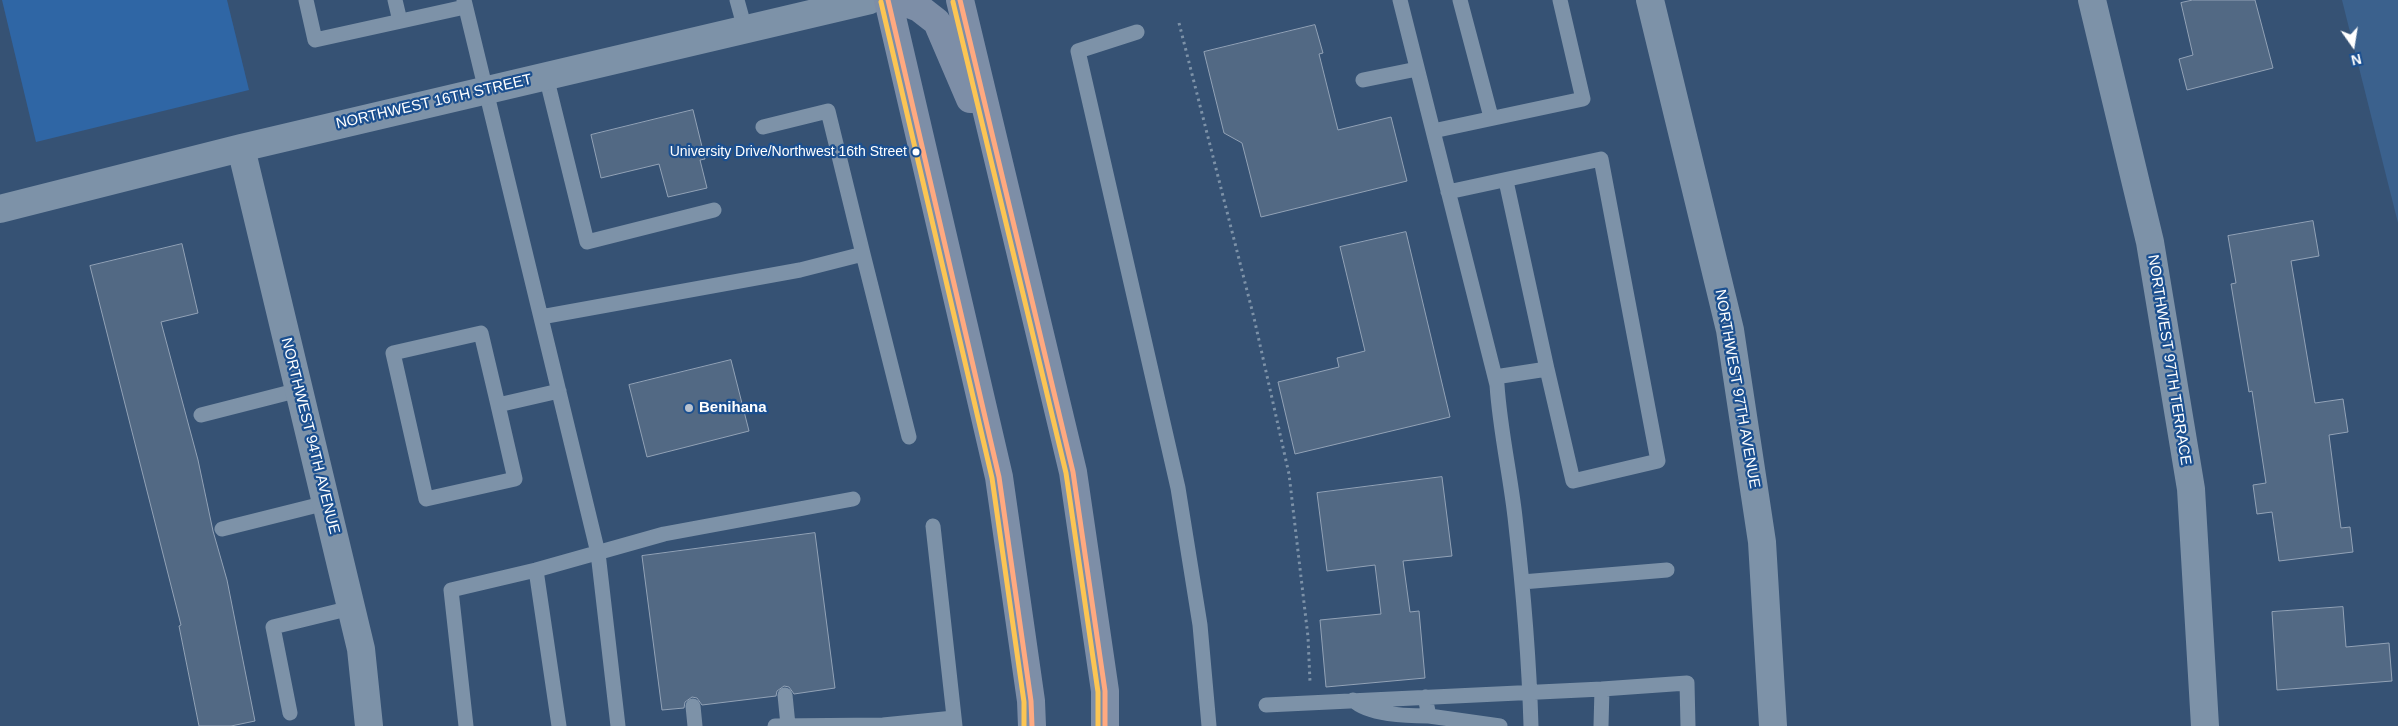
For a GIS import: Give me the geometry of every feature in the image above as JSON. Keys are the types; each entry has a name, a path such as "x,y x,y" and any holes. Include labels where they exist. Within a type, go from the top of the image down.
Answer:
{"main road":[{"path":"888,0 999,477 1031,701 1032,726"},
{"path":"898,0 919,8 937,22 1001,172"},
{"path":"960,0 1073,472 1105,691 1105,726"}],"street":[{"name":"NORTHWEST 16TH STREET","path":"0,208 241,148 870,0"},
{"name":"NORTHWEST 97TH AVENUE","path":"1650,0 1730,330 1762,542 1773,726"},
{"name":"NORTHWEST 97TH TERRACE","path":"2092,0 2150,242 2191,489 2205,726"},
{"name":"NORTHWEST 94TH AVENUE","path":"241,148 361,649 368,726"}],"lane":[{"path":"306,0 315,40 465,4 598,553 618,726"},
{"path":"395,0 400,21"},
{"path":"737,0 744,29"},
{"path":"1400,0 1495,377 1500,429 1515,515 1522,582 1532,726"},
{"path":"1460,0 1491,117"},
{"path":"1433,131 1491,117 1583,99 1560,0"},
{"path":"1137,32 1078,51 1178,488 1200,625 1209,726"},
{"path":"1364,80 1417,69"},
{"path":"546,76 587,242 714,210"},
{"path":"763,127 828,111 909,437"},
{"path":"1448,192 1601,159 1658,460 1573,480 1506,180"},
{"path":"541,317 800,270 863,254"},
{"path":"481,333 498,404 515,479 426,499 393,353 481,333"},
{"path":"1495,377 1547,369"},
{"path":"201,415 299,390"},
{"path":"498,404 559,391"},
{"path":"466,726 451,590 536,570 681,531 852,499"},
{"path":"222,530 326,503"},
{"path":"785,695 782,726 955,722 934,526"},
{"path":"536,570 559,726"},
{"path":"1522,582 1668,570"},
{"path":"290,713 272,627 351,608"},
{"path":"1266,705 1687,684 1688,726"},
{"path":"1601,726 1602,688"},
{"path":"1425,697 1429,716"},
{"path":"1353,700 1370,711 1429,716 1500,726"},
{"path":"693,706 695,726"}],"path":[{"path":"1179,23 1254,318 1289,474 1308,637 1310,683"}],"shaded area":[{"path":"2,0 227,0 249,90 36,142"},
{"path":"2342,0 2398,0 2398,223"}],"building":[{"path":"2193,0 2255,0 2273,68 2187,90 2179,59 2193,55 2181,3"},
{"path":"1315,25 1323,53 1319,54 1338,130 1391,117 1407,181 1261,217 1242,143 1224,133 1204,52"},
{"path":"693,110 705,159 700,160 707,188 668,197 659,164 601,178 591,135"},
{"path":"2313,221 2319,256 2291,261 2315,403 2343,399 2348,432 2329,435 2341,528 2350,527 2353,552 2279,561 2272,512 2257,514 2253,485 2266,483 2252,391 2249,392 2231,284 2236,283 2228,236"},
{"path":"1406,232 1450,417 1295,454 1278,382 1339,367 1337,358 1365,351 1340,247"},
{"path":"182,244 198,313 161,322 198,460 213,531 227,580 255,721 231,726 199,726 179,626 181,625 90,266"},
{"name":"Benihana","path":"731,360 749,431 647,457 629,385"},
{"path":"1442,477 1452,556 1403,561 1410,612 1419,611 1425,678 1326,687 1320,620 1381,614 1375,565 1327,571 1317,493"},
{"path":"815,533 835,688 794,694 789,687 784,686 777,691 776,696 702,705 697,698 692,697 685,702 684,708 662,710 642,556"},
{"path":"2343,607 2346,647 2389,643 2392,681 2277,690 2272,612"}],"transit line":[{"path":"888,0 999,477 1031,701 1032,726"},
{"path":"960,0 1073,472 1105,691 1105,726"},
{"path":"881,2 992,478 1024,702 1024,726"},
{"path":"953,2 1066,473 1098,692 1098,726"}],"place":[{"name":"University Drive/Northwest 16th Street","path":"916,152"},
{"name":"Benihana","path":"689,408"}]}
